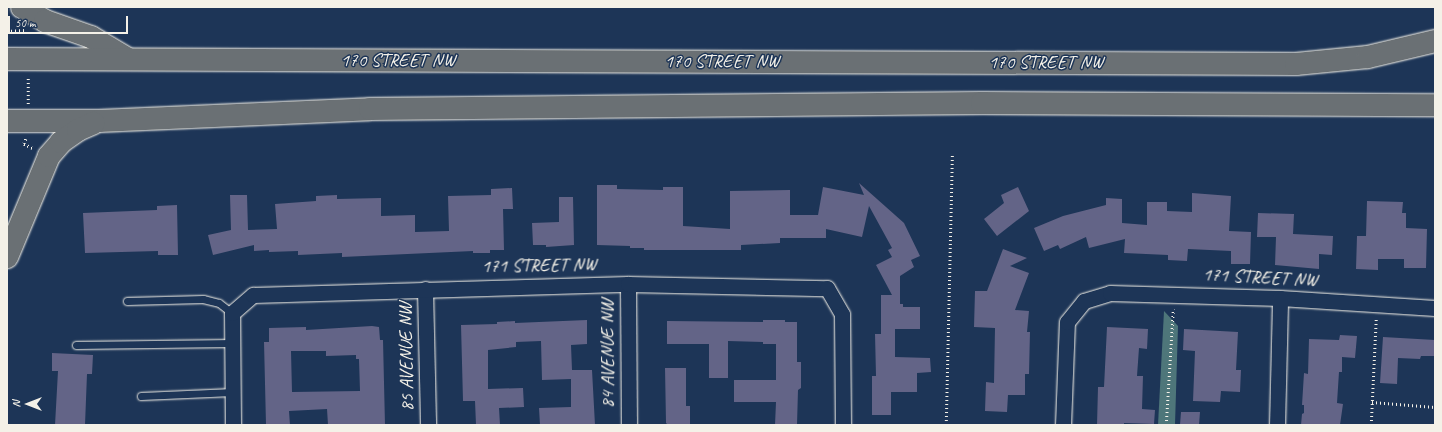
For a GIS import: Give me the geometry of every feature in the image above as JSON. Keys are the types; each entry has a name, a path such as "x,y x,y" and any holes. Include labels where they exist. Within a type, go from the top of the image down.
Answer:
{"main road":[{"path":"22,7 38,26 91,37 129,60"},
{"name":"170 STREET NW","path":"7,59 1296,64 1368,57 1435,41"},
{"name":"170 STREET NW","path":"17,121 99,121 386,109 974,103 1435,105"},
{"path":"7,257 49,156 61,142 78,130 99,121"}],"street":[{"name":"171 STREET NW","path":"232,313 253,295 628,284 827,288 842,314 843,425"},
{"name":"84 AVENUE NW","path":"628,284 629,425"},
{"name":"85 AVENUE NW","path":"425,289 428,425"},
{"name":"171 STREET NW","path":"1063,425 1067,322 1084,301 1110,292 1280,298 1435,308"},
{"path":"1276,425 1280,298"},
{"path":"232,313 233,425"}],"lane":[{"path":"127,301 203,298 219,303 232,313"},
{"path":"76,345 232,343"},
{"path":"141,396 233,392"}],"path":[{"path":"7,31 38,26"},
{"path":"29,59 17,121 24,144 49,156"},
{"path":"946,425 952,155"},
{"path":"1166,425 1174,295"},
{"path":"1371,425 1377,304"},
{"path":"1372,402 1435,407"}],"green space":[{"path":"1164,311 1178,326 1175,425 1158,425"}],"building":[{"path":"859,183 904,223 920,256 911,260 914,267 900,276 900,304 903,304 903,307 920,307 920,329 895,329 895,357 930,358 931,372 917,373 917,392 891,392 891,415 872,415 872,376 876,376 875,334 881,334 881,295 892,295 876,265 892,257 888,250 892,248 869,206 862,237 826,229 826,238 780,238 780,243 741,245 741,250 644,250 644,248 630,248 630,246 597,245 597,185 617,185 617,189 663,190 663,187 683,187 683,226 730,229 730,191 790,190 790,215 818,215 823,187 864,195"},
{"path":"1018,187 1029,211 997,236 984,219 1004,203 1001,195"},
{"path":"512,188 513,209 503,209 504,250 490,250 490,253 473,253 473,251 342,257 342,253 298,255 298,251 254,251 254,245 213,255 208,235 231,230 230,195 247,195 248,230 277,229 275,204 316,201 316,196 337,195 337,199 381,198 381,216 415,215 415,232 449,231 448,196 491,195 491,189"},
{"path":"1192,193 1231,196 1229,231 1251,232 1250,264 1231,264 1231,251 1188,249 1187,261 1168,260 1168,255 1124,253 1125,239 1089,248 1086,237 1060,249 1058,245 1044,251 1034,228 1063,216 1106,205 1106,198 1122,199 1122,223 1147,225 1147,202 1167,202 1167,211 1192,212"},
{"path":"559,197 573,197 574,245 546,247 546,245 533,245 532,223 559,222"},
{"path":"1367,201 1403,202 1402,213 1406,213 1406,228 1427,229 1426,268 1404,268 1404,259 1378,259 1378,270 1356,269 1357,236 1366,236"},
{"path":"177,205 178,255 158,255 158,251 85,253 83,213 157,210 157,206"},
{"path":"1258,213 1294,214 1293,234 1333,236 1332,255 1319,254 1319,269 1275,265 1276,237 1257,237"},
{"path":"1003,249 1027,258 1010,266 1029,273 1015,310 1029,311 1027,332 1030,332 1029,374 1025,374 1025,395 1008,395 1007,412 985,411 986,382 994,383 995,328 974,327 975,291 987,291"},
{"path":"587,320 587,344 571,345 572,370 592,370 595,425 540,425 539,408 571,407 571,379 542,380 541,341 516,342 516,347 488,350 488,389 523,388 524,407 499,408 500,425 476,425 475,401 463,401 461,325 497,324 497,322 515,321 515,323"},
{"path":"763,320 785,320 785,322 797,322 797,362 801,362 801,388 798,390 797,425 775,425 776,402 734,402 734,380 776,380 776,344 728,341 728,378 709,378 709,344 667,344 667,321 763,322"},
{"path":"372,326 379,327 380,340 383,340 385,425 328,425 327,409 289,411 290,425 266,425 264,342 269,342 269,328 306,327 306,330","holes":["291,351 326,351 326,356 356,355 356,359 359,359 360,391 292,392"]},
{"path":"1107,327 1148,329 1147,349 1139,348 1137,376 1143,376 1142,409 1155,410 1154,424 1124,423 1124,425 1097,425 1098,387 1104,387"},
{"path":"1184,329 1238,332 1236,370 1241,370 1240,392 1221,391 1220,402 1193,401 1195,351 1183,350"},
{"path":"1340,335 1357,336 1355,358 1342,357 1342,372 1339,372 1337,403 1343,404 1340,425 1301,425 1302,414 1304,413 1304,405 1302,405 1304,373 1308,374 1309,339 1339,340"},
{"path":"1383,337 1435,340 1435,356 1421,356 1420,359 1398,358 1397,384 1380,383"},
{"path":"52,353 93,355 92,374 87,374 85,425 55,425 58,371 52,371"},
{"path":"665,368 686,368 686,406 690,406 690,425 668,425 666,423"},
{"path":"1181,412 1200,412 1199,425 1180,425"}]}
